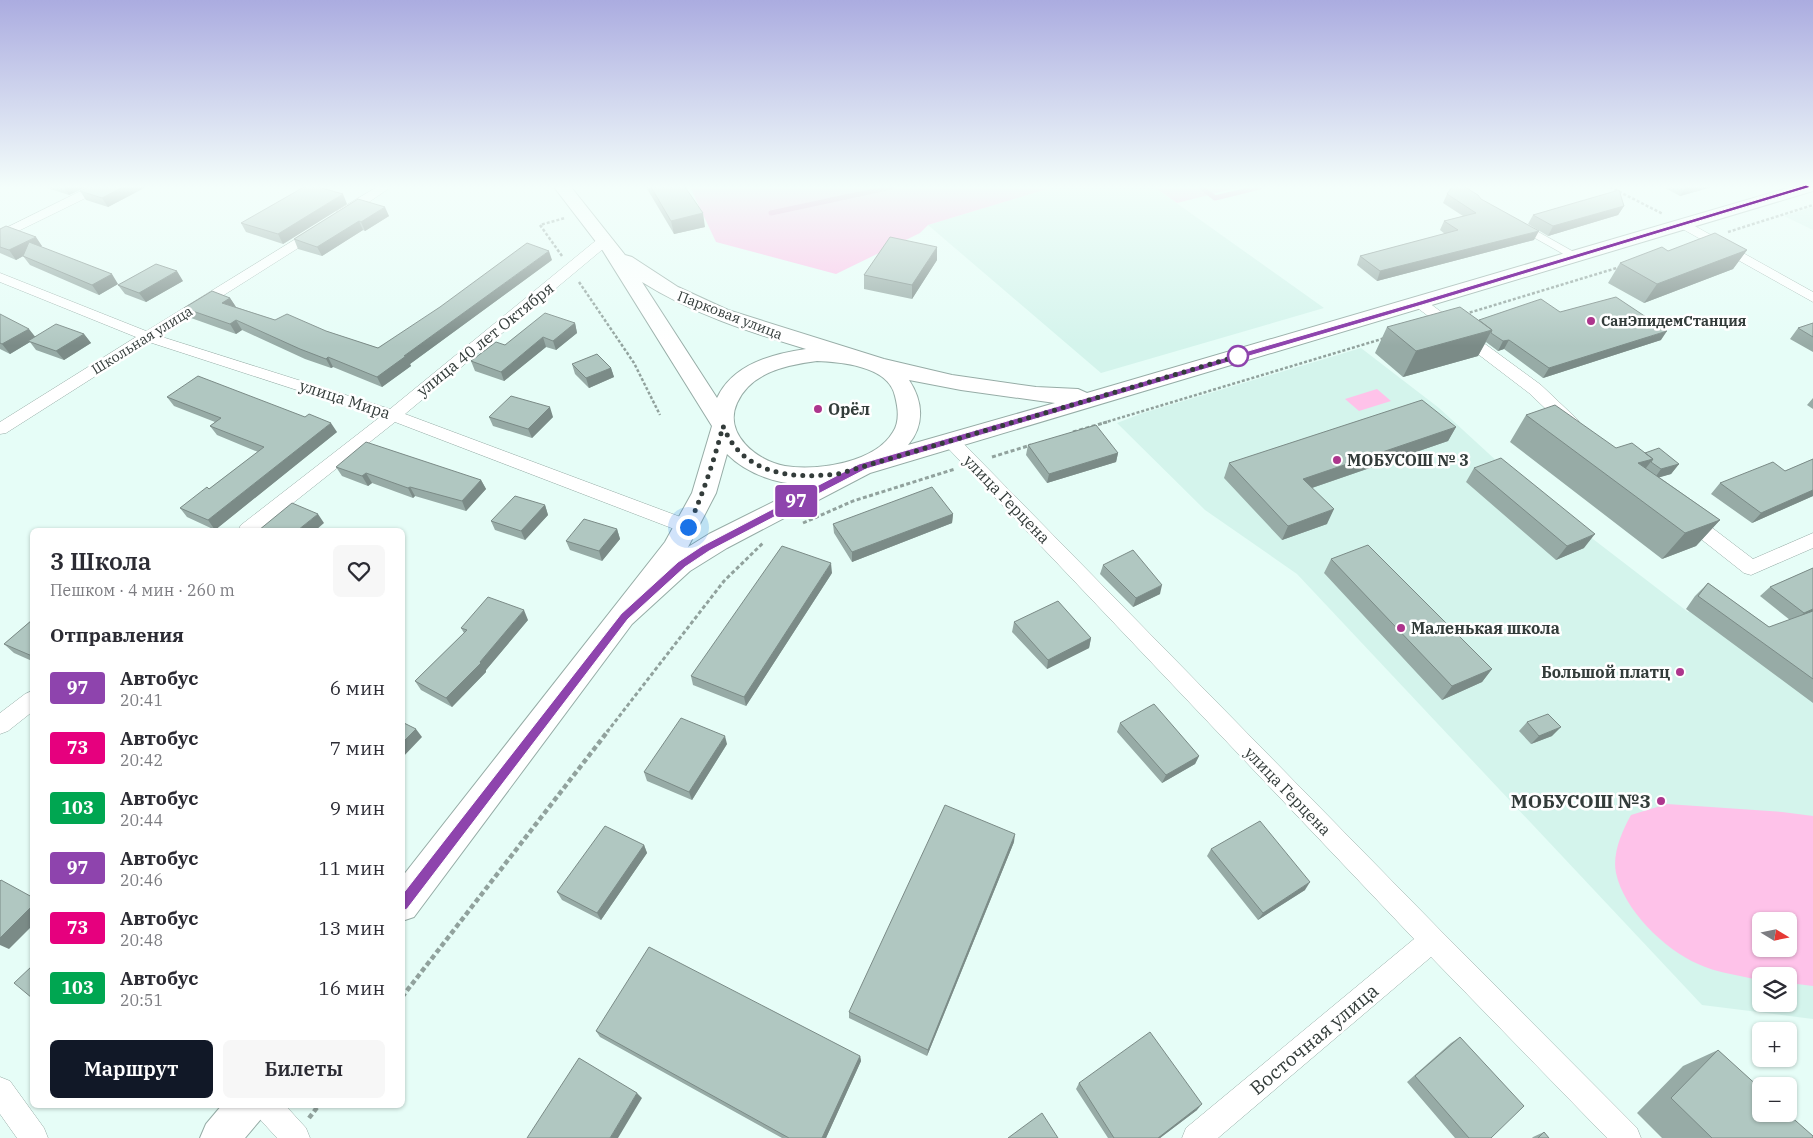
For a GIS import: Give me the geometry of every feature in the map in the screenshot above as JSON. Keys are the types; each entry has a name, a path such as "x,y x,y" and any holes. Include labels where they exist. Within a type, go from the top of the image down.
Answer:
{"main road":[{"name":"Парковая улица","path":"603,240 723,426"},
{"path":"723,426 729,442 742,456 761,467 785,474 811,476 838,474 1629,240"},
{"name":"Парковая улица","path":"607,245 642,275 689,301 754,326 860,359"},
{"path":"405,901 625,616 675,548 688,527 707,484 723,426 724,408 732,391 747,376 768,364 791,357 817,354 843,355 928,378 1025,393 1070,397 1105,395"},
{"path":"625,616 681,564 703,550 884,455 900,440 909,423 910,406 905,390 893,376 876,365 860,359"},
{"path":"220,1138 245,1108"}],"street":[{"name":"Школьная улица","path":"0,430 301,240"},
{"path":"1712,240 1813,298"},
{"name":"улица 40 лет Октября","path":"250,528 393,415 570,268 607,245"},
{"name":"улица Мира","path":"0,277 148,337 393,415 688,527"},
{"path":"1420,303 1535,388 1581,433"},
{"name":"улица Герцена","path":"951,442 1432,940 1627,1138"},
{"path":"1673,507 1751,568 1813,540"},
{"path":"0,725 30,702"},
{"name":"Восточная улица","path":"1196,1138 1432,940"},
{"path":"0,1091 34,1138"},
{"path":"269,1108 296,1138"}],"lane":[{"path":"1546,240 1574,256"}],"path":[{"path":"551,240 625,350 653,398 660,415"}],"shaded area":[{"path":"715,240 905,240 836,274 716,242"},
{"path":"946,240 1229,240 1324,308 1101,373"},
{"name":"МОБУСОШ №3","path":"1361,348 1439,408 1524,486 1688,612 1703,601 1813,680 1813,1019 1758,1012 1797,1012 1797,967 1752,967 1752,1011 1702,1005 1297,574 1205,510 1117,423 1143,413"},
{"path":"1377,389 1391,401 1359,411 1345,399"},
{"path":"1667,804 1813,816 1813,986 1797,984 1797,967 1752,967 1752,978 1711,969 1672,949 1647,927 1636,914 1620,887 1616,873 1615,858 1621,835 1631,815"}],"building":[{"path":"0,240 30,240 9,250 0,247"},
{"path":"297,240 328,240 317,247"},
{"path":"888,240 905,240 937,247 912,285 864,275"},
{"path":"1420,240 1503,240 1380,271 1360,256"},
{"path":"1696,240 1728,240 1747,250 1657,284 1620,263 1662,247 1668,251"},
{"path":"29,242 112,274 92,285 23,256"},
{"path":"527,243 549,251 377,377 328,357 326,359 300,349 236,320 230,324 184,308 212,291 230,298 222,303 275,320 287,314 326,331 378,348 440,307"},
{"path":"156,264 177,271 139,293 118,285"},
{"path":"1616,297 1667,331 1549,368 1509,340 1503,341 1491,333 1492,330 1479,320 1541,299 1560,312"},
{"path":"1460,307 1492,330 1416,351 1387,327"},
{"path":"545,313 575,323 553,341 543,337 501,372 471,361 496,342 505,345"},
{"path":"0,314 29,329 2,344 0,343"},
{"path":"1813,323 1813,337 1798,328"},
{"path":"56,324 84,334 56,351 28,341"},
{"path":"597,354 611,368 586,378 572,364"},
{"path":"198,376 305,417 309,414 331,423 208,520 180,508 207,487 209,489 264,447 210,426 221,418 167,397"},
{"path":"511,396 550,407 528,429 489,417"},
{"name":"МОБУСОШ № 3","path":"1422,400 1456,427 1303,479 1334,509 1288,526 1229,463"},
{"path":"1555,405 1616,448 1632,443 1653,459 1638,463 1720,520 1685,533 1526,415"},
{"path":"1096,425 1118,453 1049,474 1028,445"},
{"path":"366,442 481,480 462,501 408,488 366,473 362,476 336,467"},
{"path":"1659,448 1679,464 1661,469 1651,462 1653,459 1645,453"},
{"path":"1501,458 1595,534 1567,546 1474,468"},
{"path":"1813,459 1813,490 1761,513 1720,483 1773,462 1785,471"},
{"path":"932,487 953,514 852,552 833,524"},
{"path":"515,496 545,505 521,531 491,521"},
{"path":"292,503 318,514 300,528 261,528"},
{"path":"584,519 617,529 599,551 566,541"},
{"path":"1368,545 1492,669 1452,686 1331,559"},
{"path":"782,546 831,563 744,697 691,676"},
{"path":"1133,550 1162,585 1136,598 1103,565"},
{"path":"1813,568 1813,609 1804,613 1770,587"},
{"path":"1708,583 1769,627 1813,611 1813,679 1698,596"},
{"path":"488,597 524,610 481,663 446,698 415,681 467,630 461,628"},
{"path":"1058,601 1091,638 1048,660 1014,622"},
{"path":"30,622 30,655 4,644"},
{"path":"1154,704 1199,756 1166,775 1120,723"},
{"path":"1548,714 1561,727 1539,736 1527,722"},
{"path":"681,718 725,736 689,792 644,772"},
{"path":"405,724 416,729 405,740"},
{"path":"945,805 1015,834 928,1050 849,1012"},
{"path":"1260,821 1310,882 1263,913 1211,849"},
{"path":"605,826 644,845 597,913 557,892"},
{"path":"0,881 30,896 30,908 0,938"},
{"path":"649,947 860,1056 822,1138 789,1138 596,1031"},
{"path":"30,968 30,996 14,983"},
{"path":"1150,1032 1202,1104 1158,1138 1114,1138 1079,1083"},
{"path":"1460,1037 1524,1106 1491,1138 1469,1138 1415,1076"},
{"path":"1718,1050 1752,1081 1752,1122 1797,1122 1813,1138 1712,1138 1671,1098"},
{"path":"579,1058 637,1093 610,1138 527,1138"},
{"path":"1042,1113 1058,1138 1008,1138"},
{"path":"1544,1132 1549,1138 1538,1138"}],"bus line":[{"name":"97","path":"405,901 625,616 681,564 718,541 862,467 1629,240"}],"place":[{"name":"СанЭпидемСтанция","path":"1591,321"},
{"name":"Орёл","path":"818,409"},
{"name":"МОБУСОШ № 3","path":"1337,460"},
{"name":"Маленькая школа","path":"1401,628"},
{"name":"Большой платц","path":"1680,672"},
{"name":"МОБУСОШ №3","path":"1661,801"}],"route":[{"path":"688,527 704,493 723,426 729,442 742,456 761,467 785,474 811,476 838,474 1238,356"}]}
